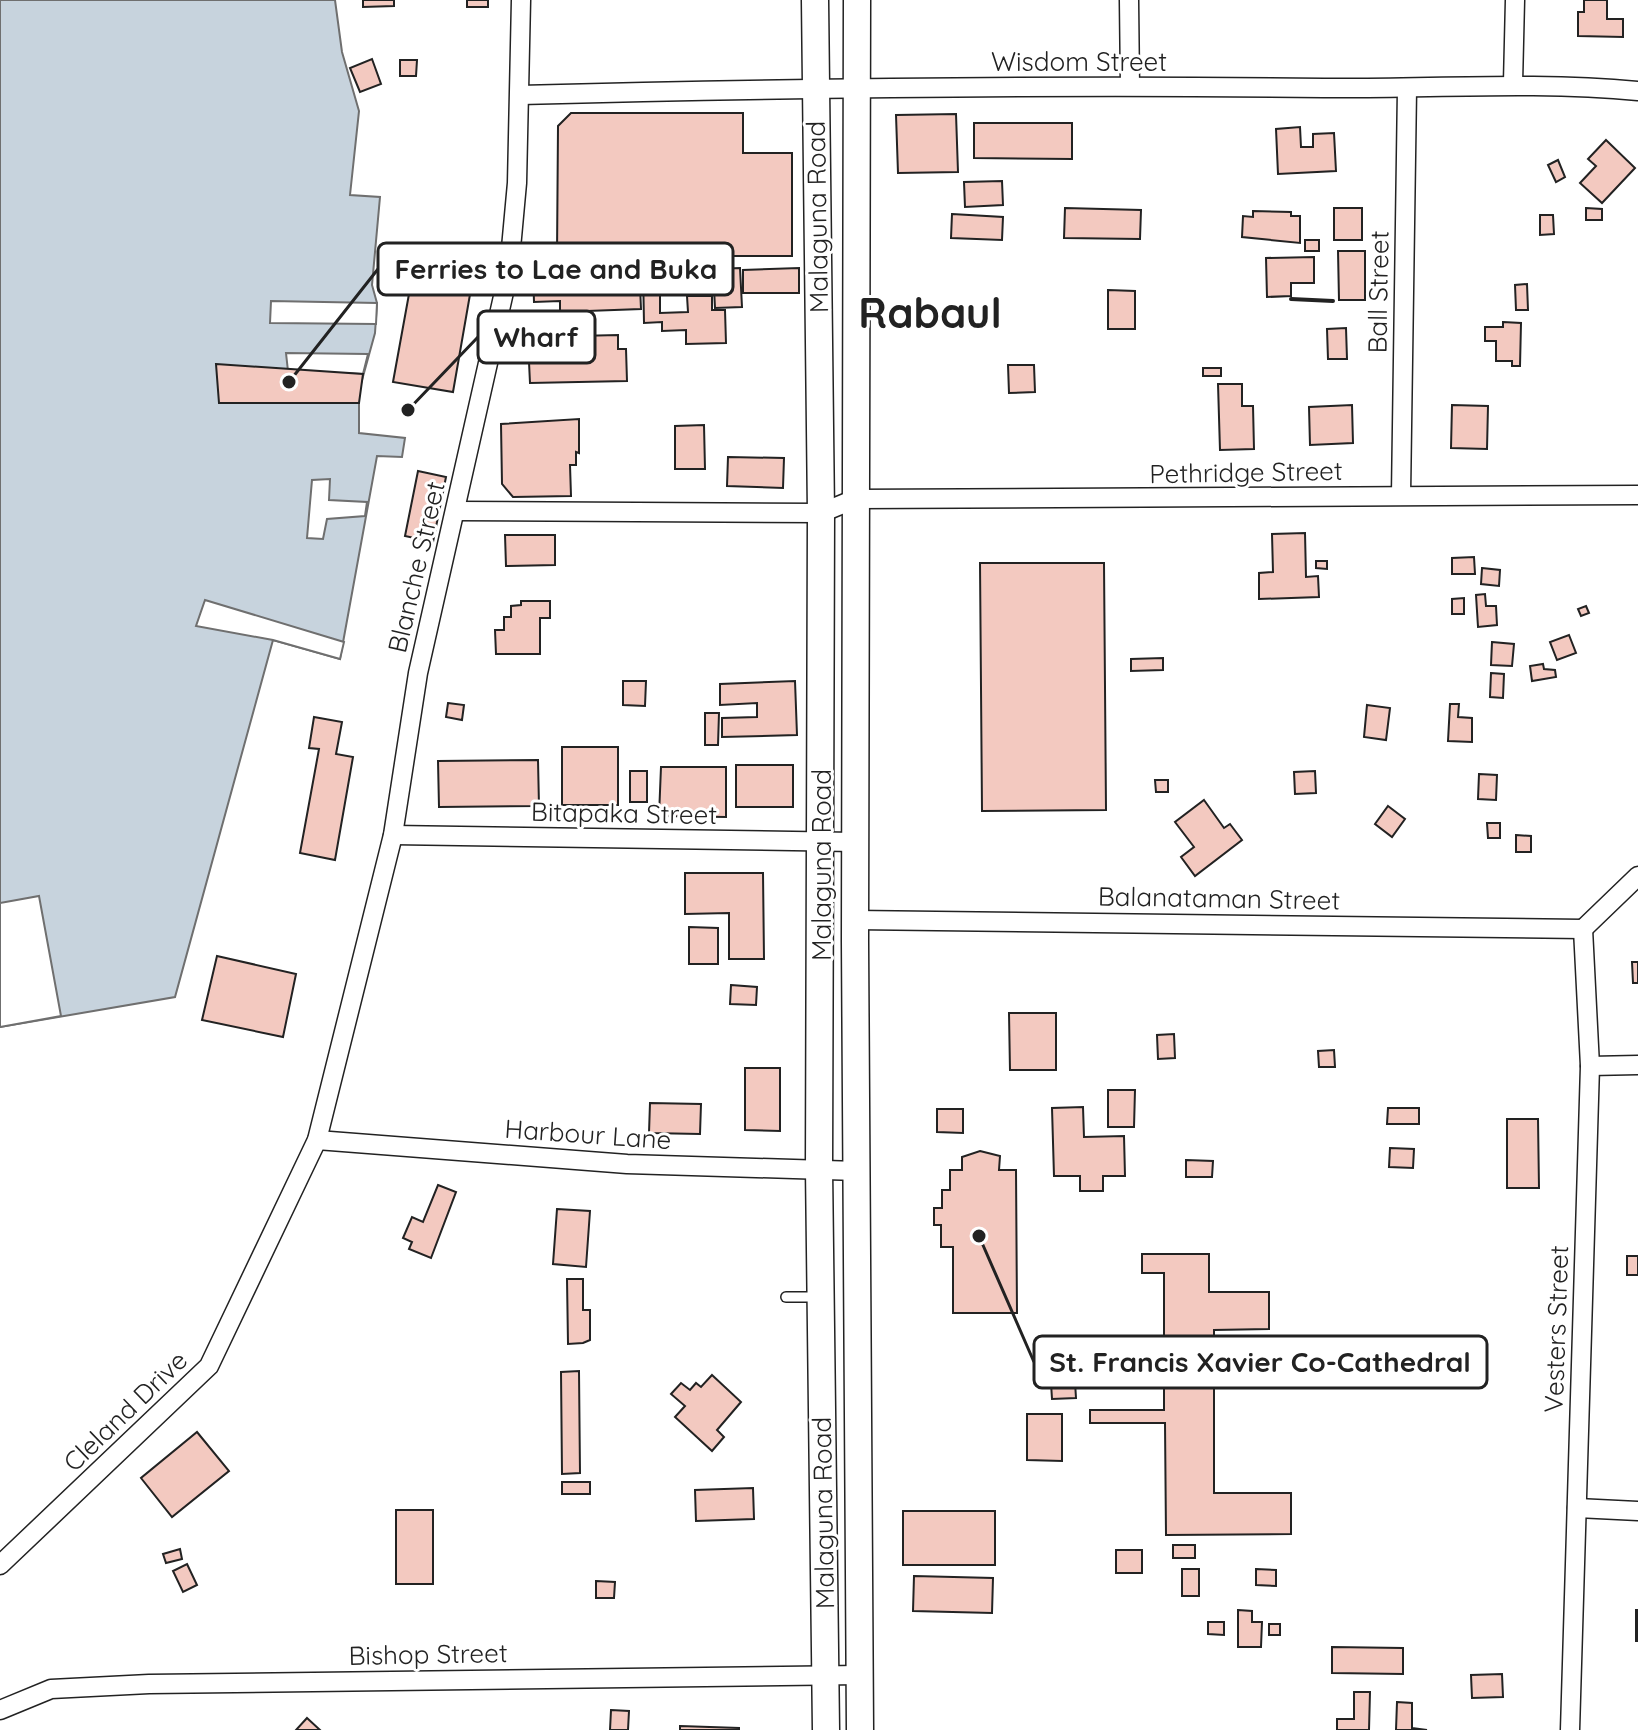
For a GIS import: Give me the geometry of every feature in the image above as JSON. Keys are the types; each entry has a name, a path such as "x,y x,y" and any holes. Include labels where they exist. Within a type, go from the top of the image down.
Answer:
{"street":[{"name":"Blanche Street","path":"317,1140 393,835 418,673 509,270 520,95 521,0"},
{"name":"Malaguna Road","path":"815,0 821,513 819,1169 826,1730"},
{"name":"Malaguna Road","path":"857,0 855,920 860,1730"},
{"path":"1129,0 1130,86"},
{"path":"1513,83 1515,0"},
{"name":"Wisdom Street","path":"520,95 815,87 1407,89 1513,83 1638,91"},
{"name":"Ball Street","path":"1401,495 1407,89"},
{"name":"Pethridge Street","path":"855,499 1121,501 1401,495 1638,495"},
{"path":"456,511 821,513 855,499"},
{"name":"Bitapaka Street","path":"393,835 855,842"},
{"path":"1583,929 1638,876"},
{"name":"Balanataman Street","path":"855,920 1583,929"},
{"name":"Vesters Street","path":"1570,1730 1590,1066 1583,929"},
{"path":"1590,1066 1638,1065"},
{"name":"Harbour Lane","path":"317,1140 627,1164 857,1171"},
{"name":"Cleland Drive","path":"0,1565 209,1366 317,1140"},
{"path":"1577,1508 1638,1511"},
{"name":"Bishop Street","path":"0,1710 51,1689 149,1684 860,1675"}],"lane":[{"path":"786,1297 821,1297"}],"shaded area":[{"path":"0,0 335,0 342,52 359,111 350,195 380,197 372,285 377,303 375,333 359,391 359,433 405,438 402,457 377,456 340,659 273,640 175,997 0,1027"}],"pier":[{"path":"271,301 377,303 376,324 270,323"},
{"path":"286,353 368,354 363,374 288,371"},
{"path":"330,479 329,500 367,502 365,516 327,519 323,539 307,538 312,480"},
{"path":"205,600 344,642 340,659 273,640 196,626"},
{"path":"39,896 61,1016 0,1027 0,903"}],"building":[{"path":"363,0 394,0 394,6 363,7"},
{"path":"467,0 488,0 488,7 467,7"},
{"path":"1584,0 1607,0 1607,19 1623,19 1623,37 1578,36 1578,12 1584,12"},
{"path":"372,59 381,84 360,92 350,68"},
{"path":"400,60 417,60 416,76 400,76"},
{"path":"571,113 743,113 743,153 792,153 792,256 557,256 558,126"},
{"path":"956,114 958,172 898,173 896,115"},
{"path":"974,123 1072,123 1072,159 974,158"},
{"path":"1300,127 1301,147 1313,147 1313,134 1334,133 1336,171 1278,174 1276,129"},
{"path":"1606,140 1635,168 1602,203 1580,183 1596,166 1588,159"},
{"path":"1558,160 1565,177 1556,182 1548,165"},
{"path":"1002,181 1003,205 965,207 964,182"},
{"path":"1065,208 1141,210 1140,239 1064,238"},
{"path":"1334,208 1362,208 1362,240 1334,240"},
{"path":"1586,208 1602,209 1602,220 1586,220"},
{"path":"1253,211 1291,212 1291,216 1300,216 1300,243 1242,237 1243,216 1253,217"},
{"path":"952,214 1003,217 1002,240 951,238"},
{"path":"1540,215 1553,215 1554,234 1540,235"},
{"path":"1305,240 1319,240 1319,251 1305,251"},
{"path":"1338,251 1365,251 1365,300 1339,300"},
{"path":"1314,257 1314,283 1291,283 1291,296 1267,297 1266,258"},
{"path":"639,263 641,309 560,312 560,301 534,302 533,268"},
{"path":"740,268 742,307 715,308 713,269"},
{"path":"799,268 799,293 743,293 743,270"},
{"path":"683,269 684,290 660,291 660,313 688,312 687,296 712,296 712,310 725,310 726,343 686,344 686,330 662,331 662,322 644,323 643,270"},
{"path":"413,272 472,283 453,392 393,382"},
{"path":"1527,284 1528,310 1516,310 1515,285"},
{"path":"1108,290 1135,291 1135,329 1108,329"},
{"path":"1503,322 1521,323 1520,366 1512,366 1512,361 1496,361 1496,341 1485,341 1485,327 1503,327"},
{"path":"1346,328 1347,359 1328,359 1327,329"},
{"path":"618,335 618,349 626,349 627,381 530,383 529,362 535,362 535,343 577,343 577,336"},
{"path":"216,364 363,374 359,403 219,403"},
{"path":"1008,365 1034,365 1035,392 1009,393"},
{"path":"1203,368 1221,368 1221,376 1203,376"},
{"path":"1218,384 1242,384 1242,406 1253,406 1254,449 1220,450"},
{"path":"1352,405 1353,443 1310,445 1309,407"},
{"path":"1452,405 1488,406 1487,449 1451,448"},
{"path":"579,419 579,453 576,452 576,465 570,465 571,496 513,497 502,484 501,424"},
{"path":"704,425 705,469 675,469 675,426"},
{"path":"728,457 784,458 783,488 727,486"},
{"path":"418,471 446,477 433,542 405,536"},
{"path":"1305,533 1306,577 1318,576 1319,597 1259,599 1259,573 1273,572 1272,534"},
{"path":"505,535 555,535 555,565 506,566"},
{"path":"1474,557 1475,574 1452,574 1452,558"},
{"path":"1316,561 1327,561 1327,569 1316,568"},
{"path":"980,563 1104,563 1106,810 982,811"},
{"path":"1482,568 1500,570 1499,586 1481,584"},
{"path":"1485,594 1486,606 1496,606 1497,625 1478,627 1476,595"},
{"path":"1464,598 1464,614 1452,614 1452,599"},
{"path":"521,601 550,601 550,618 540,618 540,654 496,654 495,630 504,630 504,617 511,617 511,606 521,605"},
{"path":"1586,606 1589,613 1581,616 1578,609"},
{"path":"1569,635 1576,653 1557,660 1550,642"},
{"path":"1492,642 1514,644 1512,666 1491,665"},
{"path":"1163,658 1163,670 1131,671 1131,659"},
{"path":"1543,664 1544,669 1555,670 1556,677 1532,681 1530,666"},
{"path":"1491,673 1504,674 1503,698 1490,697"},
{"path":"623,681 646,681 645,706 623,705"},
{"path":"795,681 797,735 722,737 722,718 757,717 757,703 720,705 720,684"},
{"path":"448,703 464,705 462,720 446,717"},
{"path":"1450,704 1459,704 1458,717 1472,718 1472,742 1448,741"},
{"path":"1367,705 1390,708 1386,740 1364,737"},
{"path":"705,713 719,713 718,745 705,745"},
{"path":"314,717 342,722 336,754 353,757 335,860 300,853 319,749 309,748"},
{"path":"562,747 618,747 618,805 562,805"},
{"path":"538,760 539,806 439,807 438,761"},
{"path":"736,765 793,765 793,807 736,807"},
{"path":"661,767 726,767 726,817 659,816"},
{"path":"630,771 647,771 647,802 630,802"},
{"path":"1315,771 1316,793 1295,794 1294,772"},
{"path":"1479,774 1497,775 1496,800 1478,799"},
{"path":"1155,780 1168,780 1168,792 1156,792"},
{"path":"1204,800 1224,828 1230,824 1242,840 1195,876 1181,857 1194,847 1175,822"},
{"path":"1388,806 1405,819 1392,837 1375,824"},
{"path":"1487,823 1500,823 1500,838 1488,838"},
{"path":"1516,835 1531,836 1531,852 1516,852"},
{"path":"685,873 763,873 764,959 729,959 729,913 685,914"},
{"path":"689,927 718,928 718,964 689,964"},
{"path":"217,956 296,974 283,1037 202,1020"},
{"path":"1632,962 1638,962 1638,983 1633,983"},
{"path":"731,985 757,987 756,1005 730,1004"},
{"path":"1009,1013 1056,1013 1056,1070 1010,1070"},
{"path":"1174,1034 1175,1058 1158,1059 1157,1035"},
{"path":"1334,1050 1335,1067 1319,1067 1318,1051"},
{"path":"745,1068 780,1068 780,1131 745,1130"},
{"path":"1108,1090 1135,1090 1134,1127 1108,1127"},
{"path":"650,1103 701,1104 700,1134 649,1133"},
{"path":"1083,1107 1084,1137 1124,1136 1125,1176 1103,1176 1103,1191 1080,1191 1080,1176 1054,1176 1052,1108"},
{"path":"1388,1108 1419,1108 1419,1124 1387,1124"},
{"path":"937,1109 963,1109 963,1133 937,1132"},
{"path":"1507,1119 1538,1119 1539,1188 1507,1188"},
{"path":"1390,1148 1414,1149 1413,1168 1389,1167"},
{"path":"980,1151 1000,1156 999,1170 1016,1170 1017,1313 953,1313 953,1247 941,1247 941,1225 934,1225 934,1208 942,1208 942,1190 950,1190 950,1170 962,1170 962,1157"},
{"path":"1186,1160 1213,1161 1212,1177 1186,1177"},
{"path":"438,1185 456,1192 431,1258 409,1249 412,1242 403,1238 412,1217 423,1222"},
{"path":"557,1209 590,1211 586,1267 553,1264"},
{"path":"1142,1254 1209,1254 1209,1292 1269,1292 1269,1329 1214,1330 1214,1493 1291,1493 1291,1534 1166,1535 1165,1423 1090,1423 1090,1410 1164,1410 1164,1273 1142,1273"},
{"path":"1627,1256 1638,1256 1638,1275 1627,1275"},
{"path":"567,1279 583,1279 583,1310 590,1310 590,1340 583,1343 568,1344"},
{"path":"579,1371 580,1473 562,1474 561,1372"},
{"path":"712,1375 741,1402 717,1430 724,1437 712,1451 675,1417 685,1406 671,1394 681,1383 690,1390 696,1383 701,1387"},
{"path":"1075,1382 1076,1398 1052,1399 1051,1383"},
{"path":"1027,1414 1062,1414 1062,1461 1027,1460"},
{"path":"197,1432 229,1471 172,1517 141,1478"},
{"path":"562,1482 590,1482 590,1494 562,1494"},
{"path":"753,1488 754,1519 696,1521 695,1490"},
{"path":"396,1510 433,1510 433,1584 396,1584"},
{"path":"903,1511 995,1511 995,1565 903,1565"},
{"path":"1173,1545 1195,1545 1195,1558 1173,1558"},
{"path":"180,1549 182,1559 166,1563 163,1554"},
{"path":"1116,1550 1142,1550 1142,1573 1116,1573"},
{"path":"187,1564 197,1585 183,1592 173,1571"},
{"path":"1182,1569 1199,1569 1199,1596 1182,1596"},
{"path":"1256,1569 1276,1570 1276,1586 1256,1585"},
{"path":"914,1576 993,1578 992,1613 913,1611"},
{"path":"596,1581 615,1582 614,1598 596,1598"},
{"path":"1238,1610 1252,1611 1252,1622 1262,1622 1261,1647 1238,1647"},
{"path":"1638,1610 1638,1641 1636,1641"},
{"path":"1208,1622 1224,1622 1224,1635 1208,1634"},
{"path":"1269,1624 1280,1624 1280,1635 1269,1635"},
{"path":"1332,1647 1403,1648 1403,1674 1332,1673"},
{"path":"1502,1674 1503,1697 1472,1698 1471,1675"},
{"path":"1354,1692 1370,1692 1369,1730 1337,1730 1337,1719 1354,1719"},
{"path":"1397,1702 1412,1703 1412,1728 1427,1730 1396,1730"},
{"path":"611,1710 629,1711 628,1730 610,1730"},
{"path":"307,1718 320,1730 296,1730"},
{"path":"680,1726 739,1728 739,1730 680,1730"}],"wall":[{"path":"1291,299 1333,301"}],"place":[{"name":"Ferries to Lae and Buka","path":"289,382"},
{"name":"Wharf","path":"408,410"},
{"name":"St. Francis Xavier Co-Cathedral","path":"979,1236"}],"district":[{"name":"Rabaul","path":"930,312"}]}
